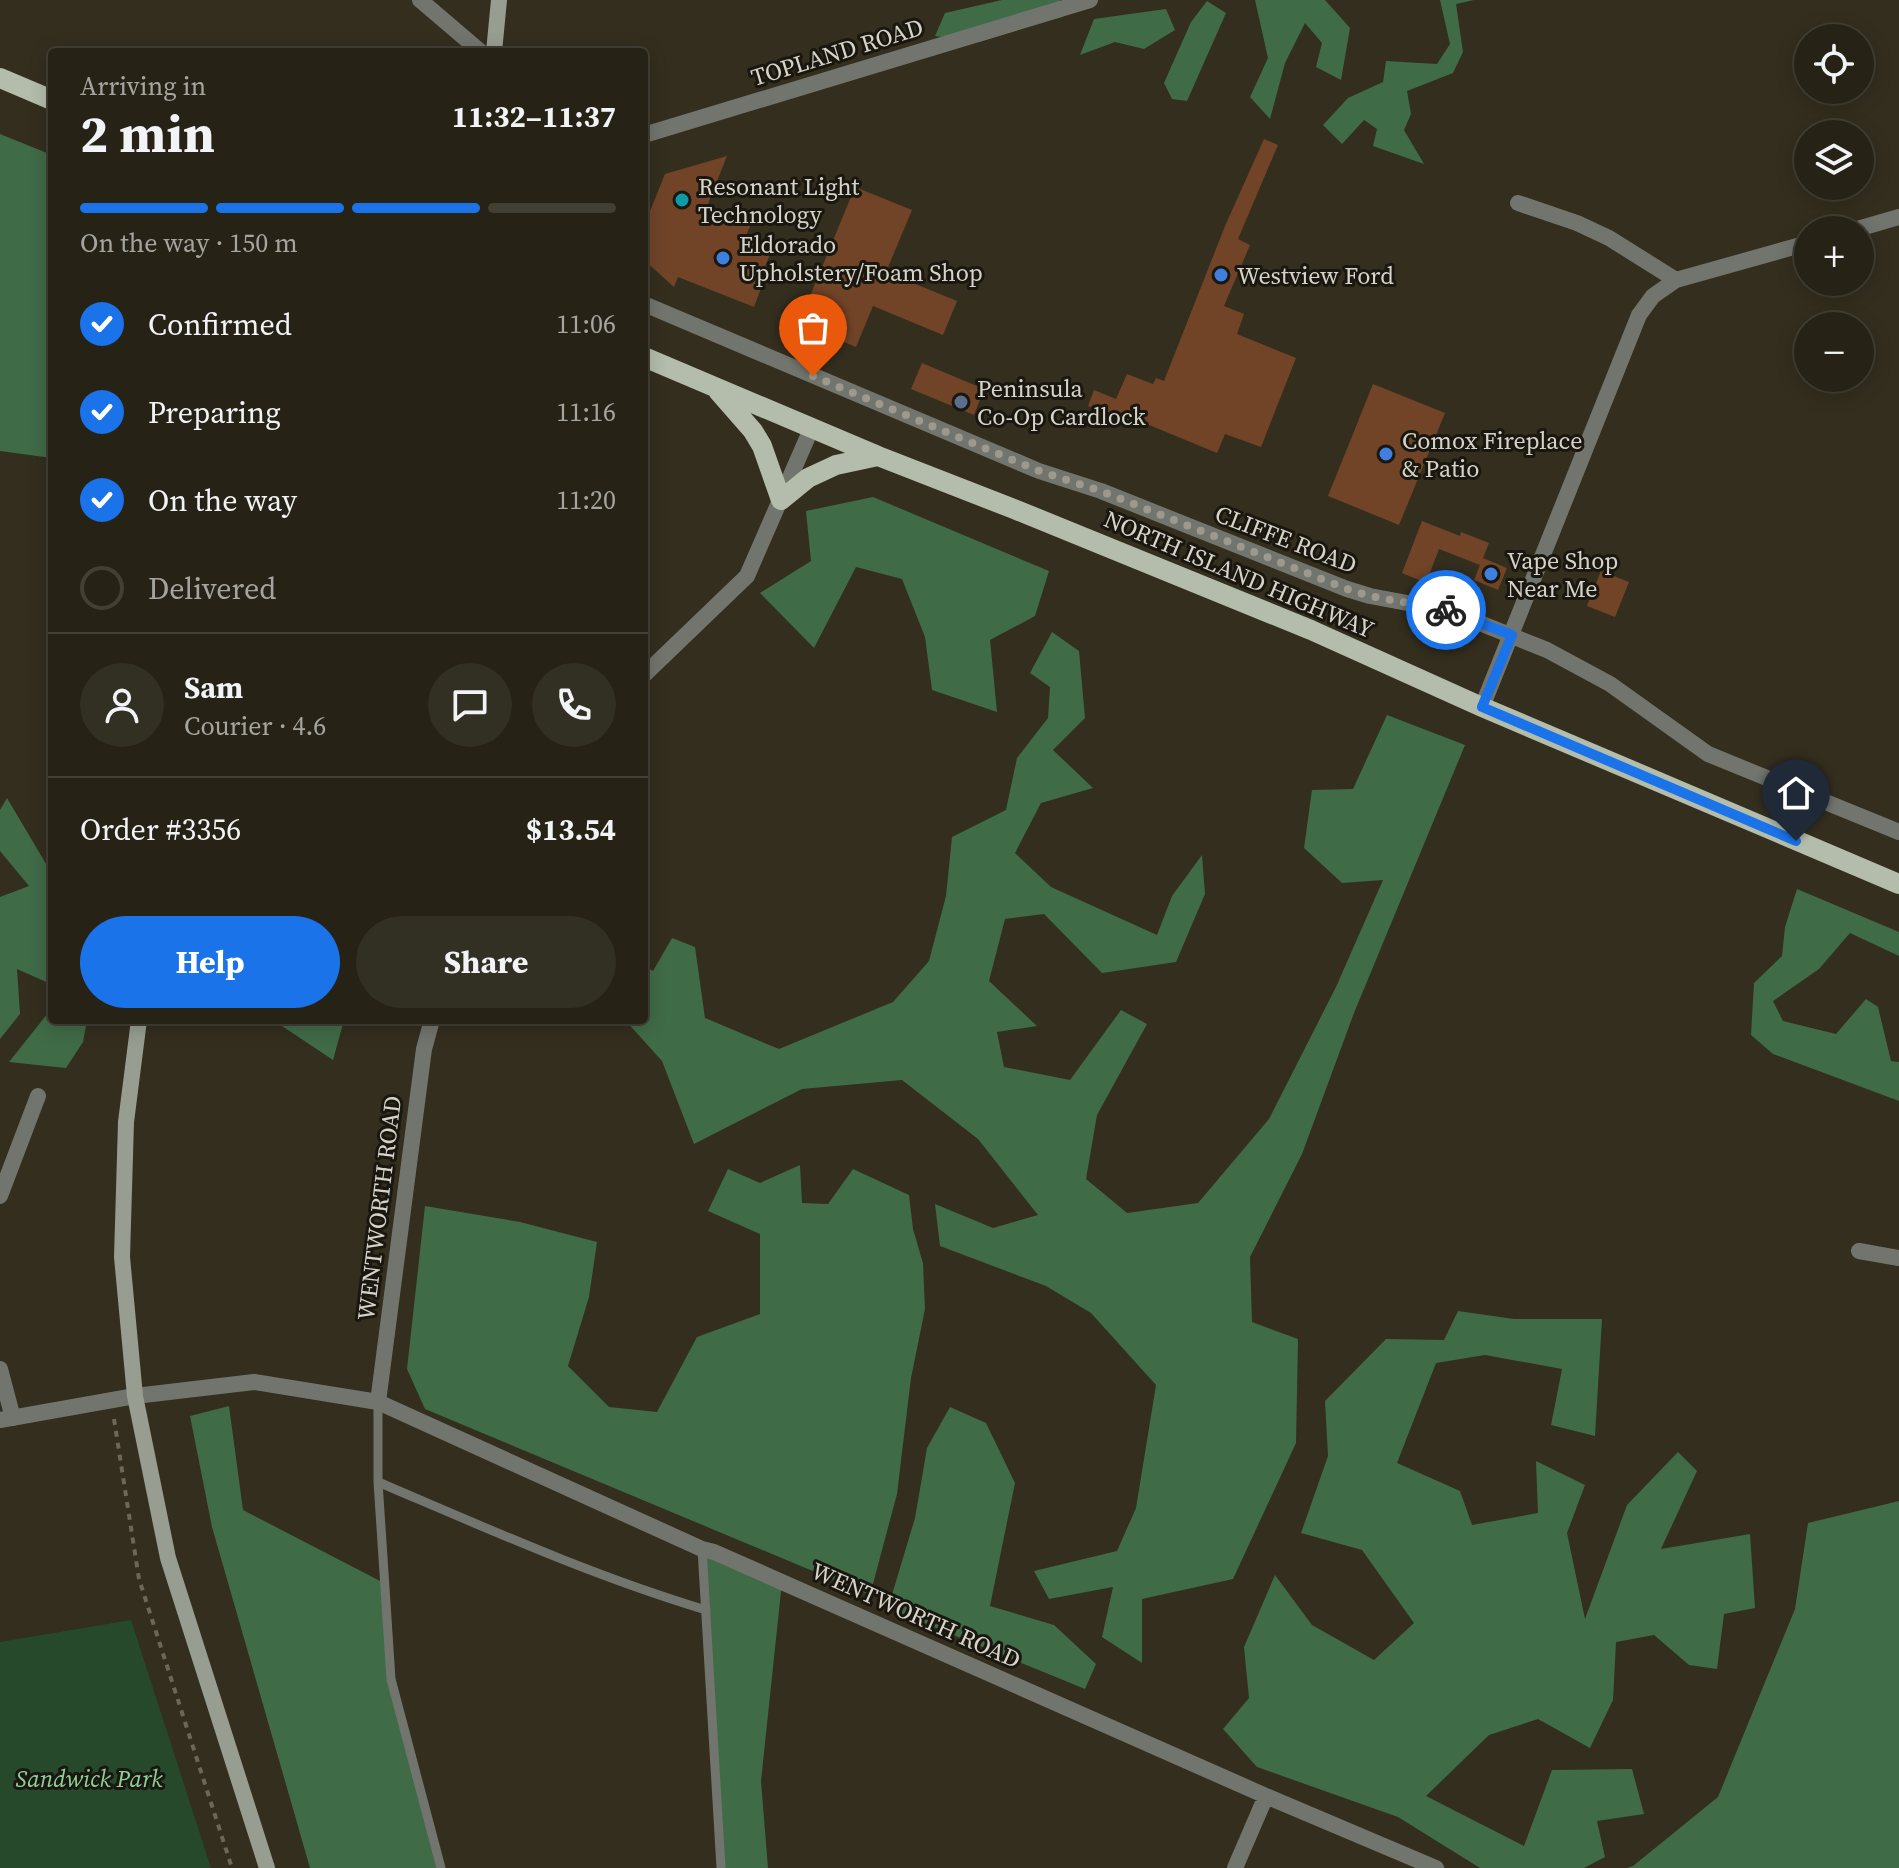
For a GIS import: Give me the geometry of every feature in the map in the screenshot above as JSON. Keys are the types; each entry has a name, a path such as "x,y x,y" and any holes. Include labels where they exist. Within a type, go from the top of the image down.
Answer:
{"main road":[{"path":"494,48 499,0"},
{"path":"0,78 48,98"},
{"name":"NORTH ISLAND HIGHWAY","path":"648,359 878,456 1311,630 1482,707 1899,884"},
{"path":"714,386 762,446 781,500 808,478 836,465 878,456"},
{"path":"138,1024 126,1122 122,1257 135,1396 168,1558 267,1868"}],"street":[{"path":"420,0 476,48"},
{"name":"TOPLAND ROAD","path":"648,134 1090,0"},
{"path":"1518,203 1577,223 1609,238 1676,280"},
{"path":"1874,224 1899,217"},
{"path":"1482,707 1639,315 1653,296 1676,280 1794,247"},
{"name":"CLIFFE ROAD","path":"648,306 1039,471 1101,491 1347,589 1450,611 1512,635 1610,684 1708,754 1899,832"},
{"path":"648,671 747,576 812,427"},
{"name":"WENTWORTH ROAD","path":"378,1402 424,1049 431,1024"},
{"path":"0,1196 38,1096"},
{"path":"1859,1251 1899,1258"},
{"path":"0,1369 7,1419"},
{"name":"WENTWORTH ROAD","path":"7,1419 135,1396 254,1382 378,1402 702,1549 1436,1868"},
{"path":"1235,1868 1266,1796"}],"lane":[{"path":"378,1402 378,1482 391,1679 441,1868"},
{"path":"378,1482 618,1582 706,1610"},
{"path":"702,1549 721,1868"}],"path":[{"path":"111,1400 139,1579 232,1868"}],"green space":[{"path":"1002,0 1060,0 1062,17 979,42 935,36 945,13"},
{"path":"1255,0 1325,0 1350,28 1341,80 1316,67 1322,43 1305,23 1285,63 1270,119 1250,97 1268,58"},
{"path":"1440,0 1474,0 1456,4 1463,52 1453,73 1407,91 1411,114 1404,130 1424,164 1373,146 1377,129 1364,120 1342,144 1323,125 1348,98 1383,82 1386,61 1437,64 1450,44"},
{"path":"1207,1 1226,13 1187,101 1172,99 1164,83 1191,22"},
{"path":"1166,9 1175,30 1144,49 1115,42 1080,55 1094,19"},
{"path":"0,134 48,153 48,457 0,451"},
{"path":"873,497 1049,571 1035,616 990,640 997,712 932,690 925,637 902,579 856,567 814,648 760,593 811,561 806,511"},
{"path":"1052,632 1079,651 1085,718 1053,750 1093,788 1041,803 1015,853 1051,887 1157,935 1172,896 1202,855 1205,894 1176,962 1102,973 1044,914 1005,919 989,981 1037,1026 997,1032 1004,1067 1070,1080 1121,1010 1147,1024 1097,1115 1086,1179 1127,1213 1198,1203 1269,1119 1336,987 1383,880 1342,883 1304,848 1312,790 1353,789 1387,715 1465,745 1354,1013 1302,1154 1250,1257 1252,1322 1298,1339 1296,1443 1233,1579 1142,1599 1142,1663 1102,1637 1113,1587 1049,1599 1034,1571 1117,1551 1136,1508 1156,1385 1091,1313 1046,1286 940,1246 935,1204 993,1228 1038,1215 978,1139 902,1080 802,1089 694,1144 662,1061 629,1024 648,1024 648,968 653,971 672,938 695,947 705,1018 779,1049 893,1002 929,961 946,896 952,837 1006,810 1017,758 1048,718 1050,687 1030,673"},
{"path":"7,798 48,867 48,983 17,969 20,1014 0,1039 0,897 29,886 0,851 0,810"},
{"path":"1797,889 1899,932 1899,956 1850,933 1819,969 1773,1001 1783,1021 1836,1034 1866,999 1878,1007 1891,1061 1899,1062 1899,1101 1773,1054 1751,1035 1754,983 1782,956 1785,927"},
{"path":"48,1013 48,1024 86,1024 83,1042 66,1068 9,1062"},
{"path":"279,1024 343,1024 333,1060"},
{"path":"800,1165 802,1203 828,1204 853,1169 909,1195 913,1229 923,1263 925,1309 911,1378 897,1494 870,1595 425,1409 407,1369 425,1206 520,1222 597,1242 589,1297 568,1366 609,1407 657,1412 697,1337 760,1314 760,1234 708,1211 728,1169 760,1183"},
{"path":"1458,1311 1514,1319 1602,1319 1595,1436 1551,1425 1562,1369 1485,1355 1436,1363 1397,1463 1460,1491 1472,1525 1538,1513 1536,1461 1585,1485 1567,1533 1585,1619 1627,1505 1678,1452 1697,1471 1661,1549 1750,1534 1755,1608 1724,1614 1717,1669 1689,1665 1654,1635 1616,1642 1613,1700 1590,1748 1538,1719 1489,1735 1426,1796 1524,1846 1552,1770 1632,1769 1644,1814 1597,1821 1605,1857 1584,1868 1480,1868 1398,1817 1257,1767 1223,1729 1249,1698 1244,1647 1275,1575 1312,1625 1374,1660 1414,1623 1362,1550 1301,1533 1328,1456 1325,1401 1386,1339 1444,1340"},
{"path":"229,1406 243,1510 384,1583 391,1679 441,1868 310,1868 212,1527 190,1416"},
{"path":"950,1407 986,1423 1015,1483 990,1606 1054,1625 1096,1664 1085,1689 888,1608 915,1518 927,1448"},
{"path":"1899,1501 1899,1868 1627,1868 1718,1797 1795,1609 1808,1523"},
{"path":"702,1549 782,1582 761,1781 768,1868 721,1868"},
{"name":"Sandwick Park","path":"131,1620 211,1868 0,1868 0,1642"}],"building":[{"name":"Westview Ford","path":"1264,139 1278,145 1238,239 1250,245 1224,306 1244,314 1237,334 1296,358 1261,447 1225,434 1217,453 1137,420 1135,425 1088,406 1094,390 1116,399 1127,374 1153,384 1156,378 1164,381 1225,226"},
{"path":"727,156 706,209 750,226 746,236 773,247 754,307 678,277 674,287 648,264 648,216 665,174"},
{"path":"855,187 912,210 886,272 957,301 943,335 873,306 856,347 799,323"},
{"name":"Peninsula Co-Op Cardlock","path":"922,363 984,389 974,415 911,389"},
{"name":"Comox Fireplace & Patio","path":"1373,384 1445,413 1399,525 1328,496"},
{"path":"1422,521 1489,543 1483,558 1507,568 1498,590 1474,580 1480,565 1439,549 1426,583 1402,573"},
{"path":"1601,571 1629,582 1615,617 1587,606"}],"way so far":[{"path":"813,376 1039,471 1101,491 1347,589 1446,610"}],"place":[{"name":"Resonant Light Technology","path":"682,200"},
{"name":"Eldorado Upholstery/Foam Shop","path":"723,258"},
{"name":"Westview Ford","path":"1221,275"},
{"name":"Peninsula Co-Op Cardlock","path":"961,402"},
{"name":"Comox Fireplace & Patio","path":"1386,454"},
{"name":"Vape Shop Near Me","path":"1491,574"}],"route":[{"path":"1446,610 1512,635 1482,707 1796,841"}]}
